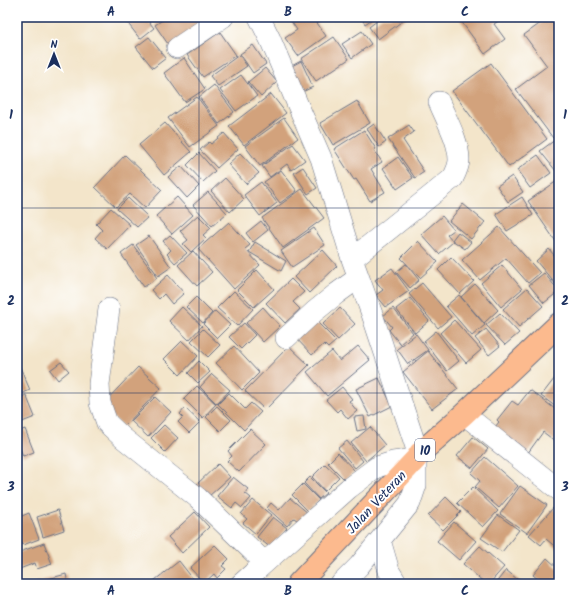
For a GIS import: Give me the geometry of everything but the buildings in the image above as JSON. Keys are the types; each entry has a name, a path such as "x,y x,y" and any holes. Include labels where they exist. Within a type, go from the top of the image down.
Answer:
{"highway":[{"name":"Jalan Veteran","path":"298,584 416,460 420,453 464,414 558,325"}],"street":[{"path":"177,48 223,17"},
{"path":"259,17 270,38 296,103 321,158 355,269 416,447 416,485 410,503 341,584"},
{"path":"286,338 325,303 355,269 453,178 458,168 458,146 440,102"},
{"path":"109,309 99,384 100,402 107,423 123,438 198,498 264,562"},
{"path":"464,414 559,490"},
{"path":"241,584 349,488 377,467 393,462 416,460"},
{"path":"380,540 389,571 397,584"}]}
